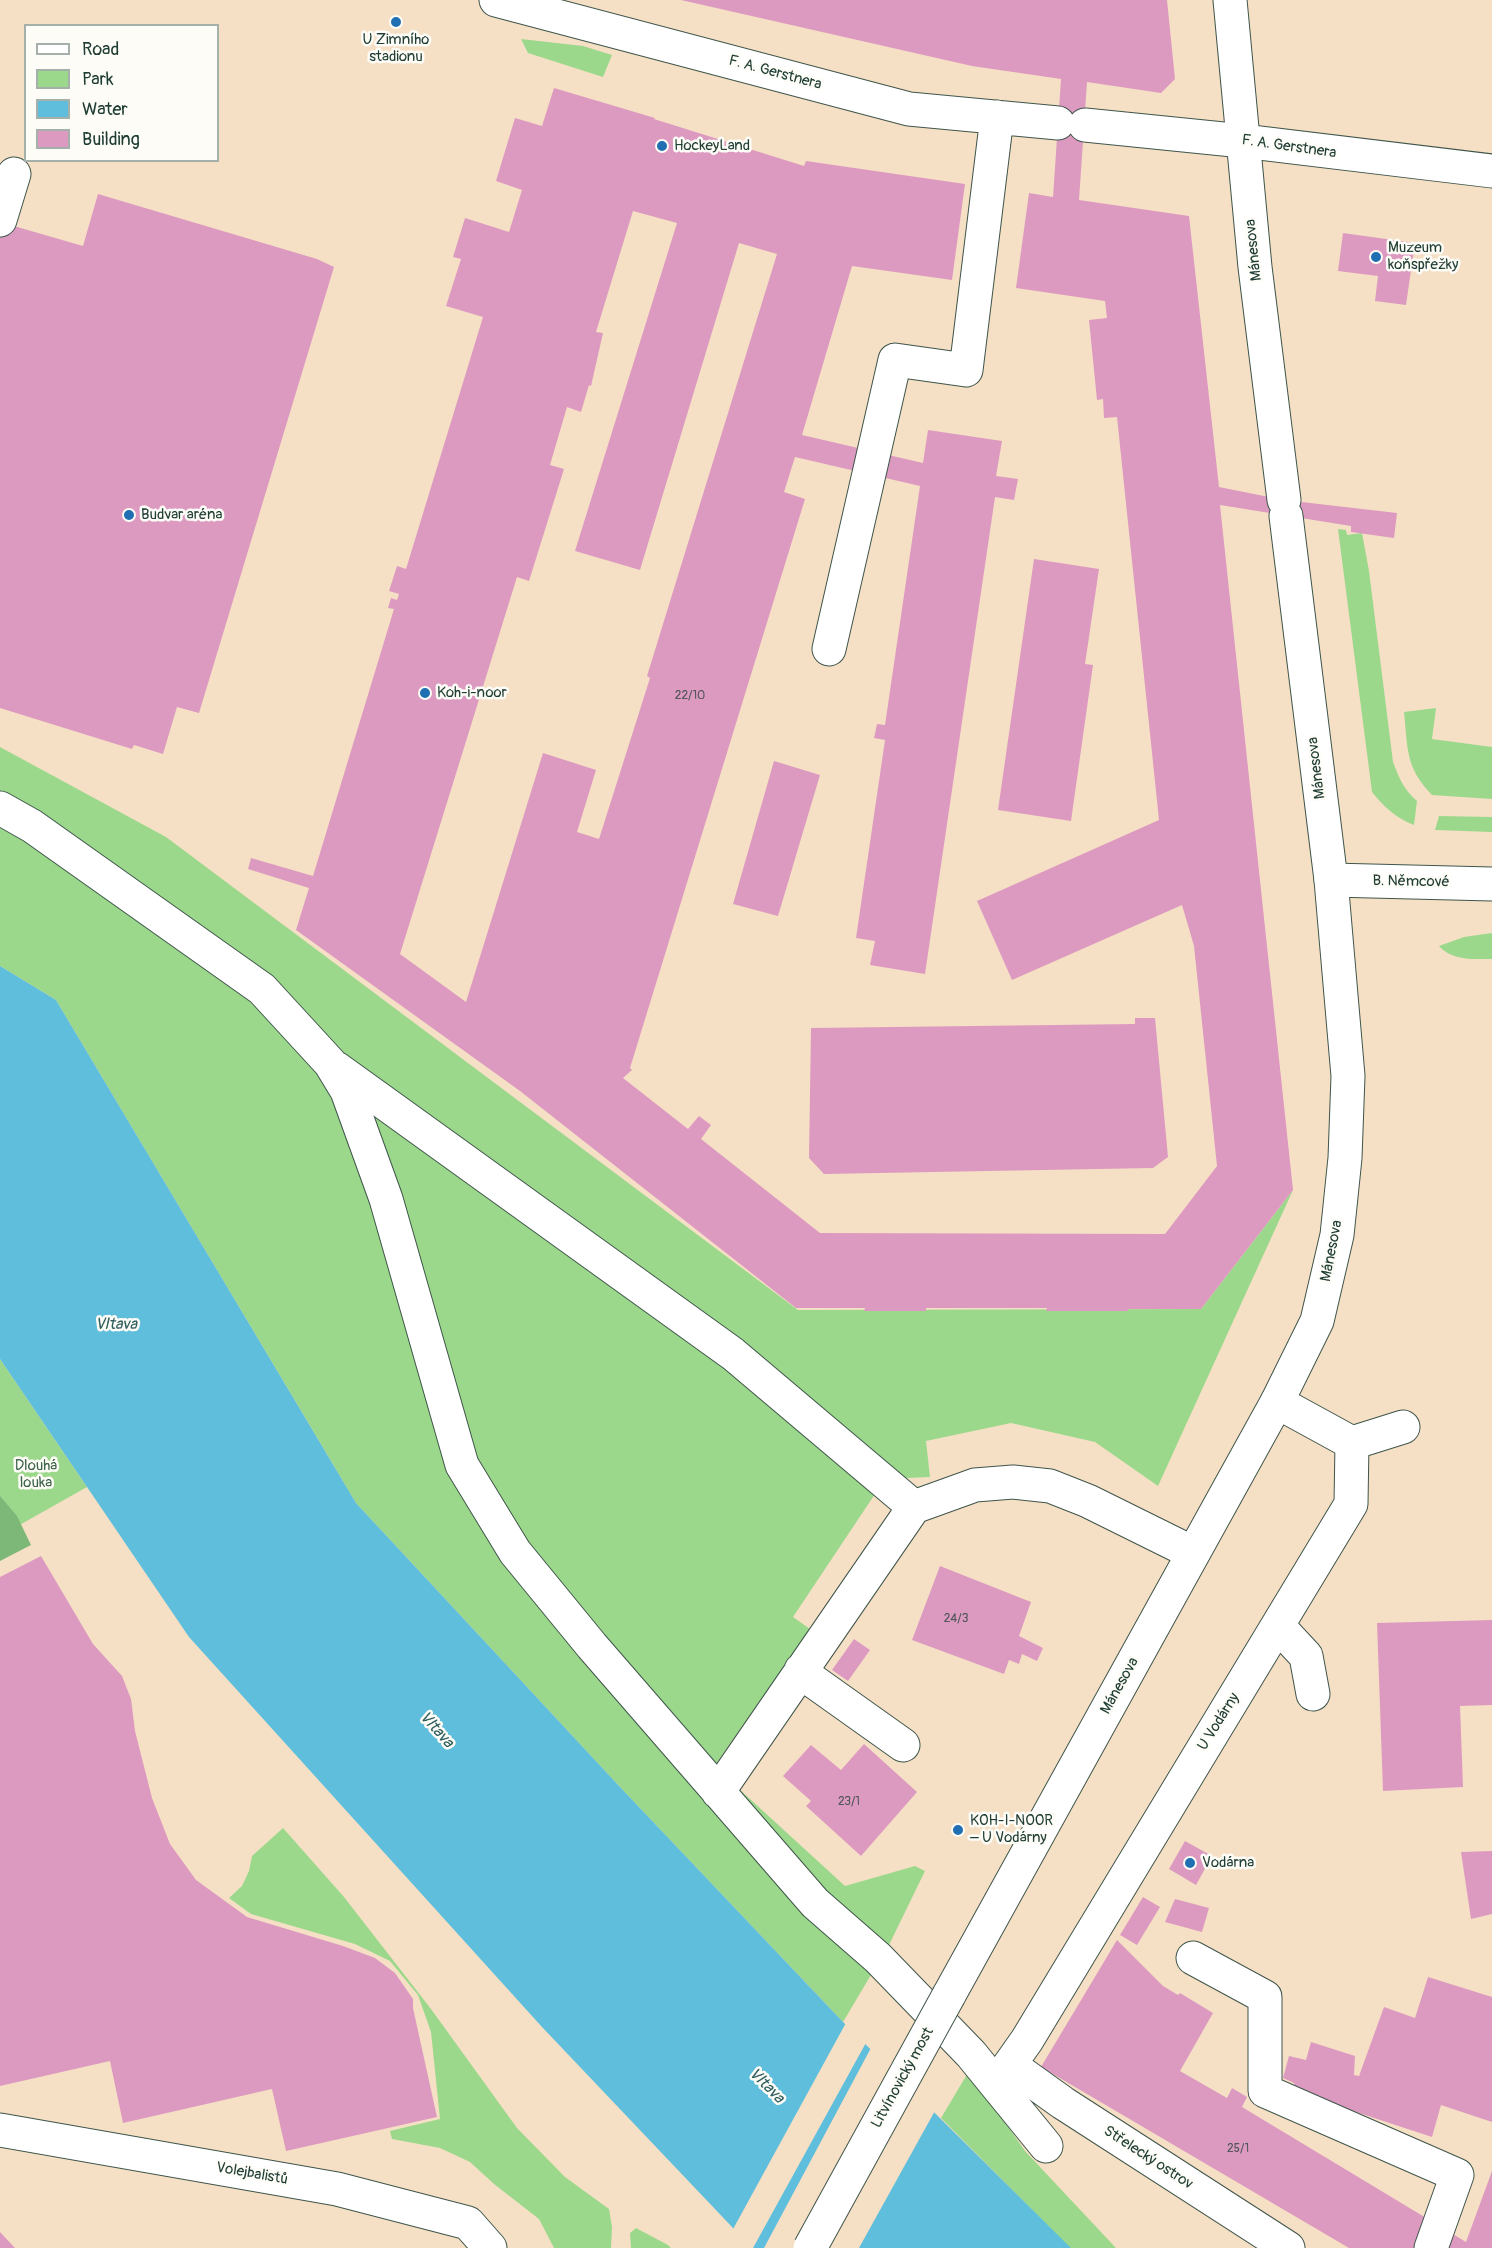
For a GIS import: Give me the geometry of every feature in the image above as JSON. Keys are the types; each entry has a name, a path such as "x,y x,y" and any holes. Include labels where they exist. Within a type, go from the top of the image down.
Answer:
{"street":[{"name":"F. A. Gerstnera","path":"496,0 909,109 1242,141 1492,171"},
{"name":"Mánesova","path":"997,1908 1277,1402 1317,1321 1337,1235 1346,1158 1348,1076 1331,880 1255,267 1230,0"},
{"path":"829,649 895,360 966,370 997,117"},
{"path":"0,220 14,174"},
{"path":"0,808 32,826 262,989 330,1063 733,1354 914,1507"},
{"name":"B. Němcové","path":"1331,880 1492,884"},
{"path":"330,1063 347,1092 386,1199 462,1465 515,1552 592,1646 815,1903 878,1958 971,2054 1003,2075 1046,2146"},
{"path":"1277,1402 1352,1443 1403,1427"},
{"name":"U Vodárny","path":"1003,2075 1278,1626 1350,1504 1352,1443"},
{"path":"718,1792 914,1507 975,1485 1013,1482 1050,1486 1088,1501 1193,1553"},
{"path":"1278,1626 1306,1656 1313,1694"},
{"path":"801,1670 903,1745"},
{"name":"Litvínovický most","path":"810,2248 997,1908"},
{"path":"1193,1958 1265,1997 1266,2091 1457,2175 1431,2248"},
{"name":"Střelecký ostrov","path":"1003,2075 1063,2103 1288,2248"},
{"name":"Volejbalistů","path":"0,2130 338,2189 468,2223 490,2248"}],"green space":[{"path":"521,39 583,46 612,55 603,77 528,53"},
{"path":"1338,529 1346,530 1347,535 1362,533 1369,571 1393,762 1402,783 1417,801 1414,825 1391,812 1372,792"},
{"path":"1436,708 1432,739 1492,747 1492,799 1432,795 1423,785 1409,757 1404,712"},
{"path":"0,747 166,837 798,1310 1201,1309 1293,1190 1158,1486 1095,1442 1011,1423 926,1441 930,1477 885,1479 793,1617 810,1629 713,1768 845,1886 915,1866 925,1871 890,1943 843,2022 620,1787 356,1503 56,1000 0,966"},
{"path":"1439,816 1492,817 1492,832 1435,830"},
{"path":"1492,933 1492,959 1457,957 1439,946 1464,937"},
{"name":"Dlouhá louka","path":"0,1359 87,1487 0,1536"},
{"path":"0,1496 17,1516 31,1545 0,1561"},
{"path":"283,1828 344,1897 431,2009 517,2128 565,2177 609,2209 612,2227 611,2248 554,2248 539,2219 470,2162 440,2148 392,2139 390,2131 440,2119 431,2032 418,1995 390,1961 355,1944 251,1914 229,1898 242,1886 249,1871 252,1856"},
{"path":"969,2071 1025,2151 1116,2248 1070,2248 941,2118"},
{"path":"636,2228 671,2248 631,2248 630,2233"}],"water":[{"name":"Vltava","path":"0,966 56,1000 356,1503 620,1787 843,2022 1071,2248 752,2248 542,2027 189,1637 0,1359"}],"pier":[{"path":"847,2021 867,2041 753,2248 748,2248 732,2231"},
{"path":"872,2046 936,2109 859,2248 764,2248"}],"building":[{"name":"Koh-i-noor","path":"681,0 1167,0 1175,79 1161,93 1087,82 1079,200 1189,216 1219,487 1284,500 1397,513 1394,538 1351,532 1351,526 1220,505 1293,1190 1201,1309 1046,1311 1047,1308 926,1308 926,1311 864,1311 865,1308 796,1308 520,1091 296,930 309,888 248,869 251,858 313,876 394,609 388,608 391,598 397,600 399,594 389,591 397,566 406,569 483,317 446,306 461,259 453,257 465,218 509,232 522,190 496,181 515,118 542,126 554,88 804,166 806,161 965,184 952,280 852,266 802,435 923,463 928,430 1002,441 996,476 1018,479 1014,500 995,497 925,974 870,965 875,941 856,938 885,740 874,738 877,724 885,725 920,486 795,457 784,492 805,499 630,1068 632,1070 623,1078 688,1129 699,1116 711,1125 701,1139 820,1233 1165,1234 1217,1166 1194,946 1182,905 1012,980 977,901 1159,820 1117,417 1104,418 1103,399 1097,400 1089,320 1107,318 1105,301 1016,288 1029,193 1053,197 1061,79 972,66","holes":["633,211 677,223 575,551 640,570 739,243 777,254 647,676 650,678 599,839 577,832 596,770 543,753 466,1002 400,954 517,577 529,581 564,469 550,465 567,407 581,412 589,385 591,386 603,333 596,332"]},
{"name":"Budvar aréna","path":"98,194 317,259 334,267 199,713 177,707 163,754 134,745 132,749 0,708 0,222 83,246"},
{"name":"Muzeum koňspřežky","path":"1343,233 1415,243 1406,305 1375,301 1378,276 1338,271"},
{"path":"1034,559 1099,569 1085,664 1093,665 1071,821 998,810"},
{"path":"774,761 820,775 778,916 733,904"},
{"path":"1135,1018 1155,1018 1168,1157 1153,1168 824,1174 809,1158 811,1028 1135,1024"},
{"path":"41,1556 93,1644 122,1676 131,1699 135,1731 152,1798 170,1844 196,1880 247,1917 375,1958 395,1973 413,1999 437,2117 286,2151 272,2089 123,2123 110,2061 0,2086 0,1577"},
{"path":"940,1566 1031,1602 1019,1636 1043,1648 1037,1661 1022,1654 1019,1664 1009,1660 1004,1674 912,1640"},
{"path":"1492,1620 1492,1705 1460,1706 1463,1787 1383,1791 1377,1623"},
{"path":"854,1639 870,1650 848,1681 832,1670"},
{"path":"864,1744 917,1792 861,1856 806,1806 811,1801 783,1776 811,1745 841,1770"},
{"name":"Vodárna","path":"1185,1841 1212,1856 1196,1885 1169,1869"},
{"path":"1492,1851 1492,1914 1471,1919 1461,1852"},
{"path":"1143,1897 1160,1907 1137,1945 1120,1935"},
{"path":"1175,1899 1209,1908 1202,1932 1165,1922"},
{"path":"1117,1940 1163,1986 1178,1995 1180,1993 1213,2013 1180,2071 1227,2098 1232,2088 1247,2097 1242,2107 1466,2242 1492,2171 1492,2248 1349,2248 1041,2067"},
{"path":"1428,1977 1492,1997 1492,2122 1441,2105 1432,2137 1295,2092 1294,2083 1283,2078 1289,2056 1306,2060 1311,2042 1355,2056 1354,2075 1359,2076 1384,2007 1415,2018"},
{"path":"0,2232 15,2248 0,2248"}],"place":[{"name":"U Zimního stadionu","path":"396,22"},
{"name":"HockeyLand","path":"662,146"},
{"name":"Muzeum koňspřežky","path":"1376,257"},
{"name":"Budvar aréna","path":"129,515"},
{"name":"Koh-i-noor","path":"425,693"},
{"name":"KOH-I-NOOR – U Vodárny","path":"958,1830"},
{"name":"Vodárna","path":"1190,1863"}]}
